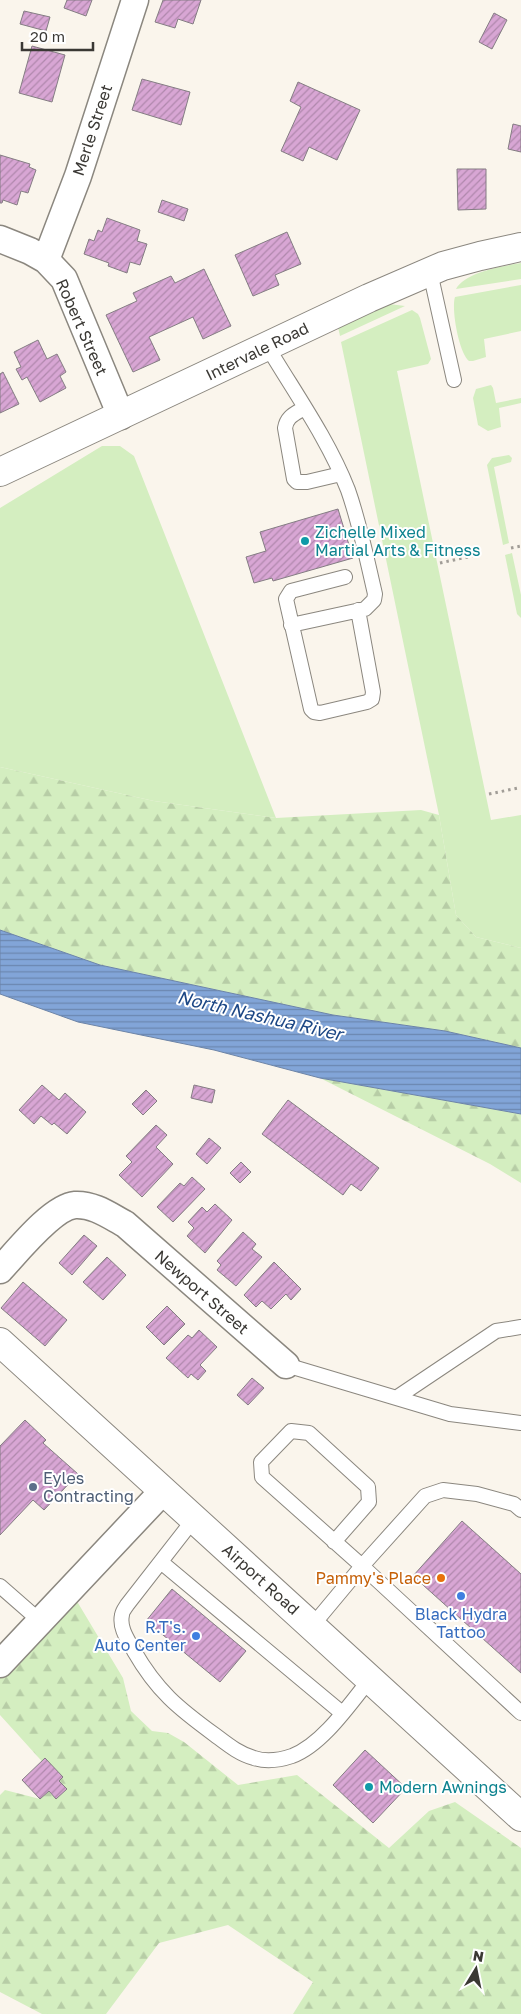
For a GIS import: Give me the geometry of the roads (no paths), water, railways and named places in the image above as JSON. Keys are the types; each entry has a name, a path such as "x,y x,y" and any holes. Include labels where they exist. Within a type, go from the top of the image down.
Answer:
{"main road":[{"name":"Intervale Road","path":"0,472 369,298 430,272 480,256 521,247"},
{"name":"Airport Road","path":"0,1342 521,1817"}],"street":[{"name":"Merle Street","path":"46,260 78,176 135,0"},
{"name":"Robert Street","path":"0,239 30,251 46,260 64,279 121,416"},
{"name":"Newport Street","path":"0,1270 49,1217 74,1205 98,1209 125,1224 286,1365"},
{"path":"0,1664 163,1491"}],"lane":[{"path":"430,272 454,380"},
{"path":"266,346 324,440 341,474 356,514 375,594 371,605 358,610 291,625"},
{"path":"304,408 286,422 294,479 297,482 307,482 341,474"},
{"path":"346,577 291,591 286,599 310,709 314,712 320,713 367,702 372,699 373,692 358,610"},
{"path":"396,1398 496,1331 521,1327"},
{"path":"286,1365 450,1414 521,1424"},
{"path":"334,1542 369,1502 368,1487 309,1433 292,1431 260,1462 262,1477 334,1542 362,1566 521,1714"},
{"path":"312,1626 362,1566 425,1496 443,1490 477,1494 514,1504 521,1510"},
{"path":"194,1519 122,1614 125,1635 148,1676 184,1713 234,1749 254,1758 270,1760 292,1756 325,1733 370,1679"},
{"path":"161,1562 342,1713"},
{"path":"0,1586 40,1621"}],"water":[{"name":"North Nashua River","path":"0,930 100,965 333,1015 445,1031 521,1048 521,1114 320,1078 214,1050 78,1022 0,994"}],"place":[{"name":"Zichelle Mixed Martial Arts & Fitness","path":"305,541"},
{"name":"Eyles Contracting","path":"33,1487"},
{"name":"Pammy's Place","path":"441,1578"},
{"name":"Black Hydra Tattoo","path":"461,1596"},
{"name":"R.T's. Auto Center","path":"196,1636"},
{"name":"Modern Awnings","path":"369,1787"}]}
